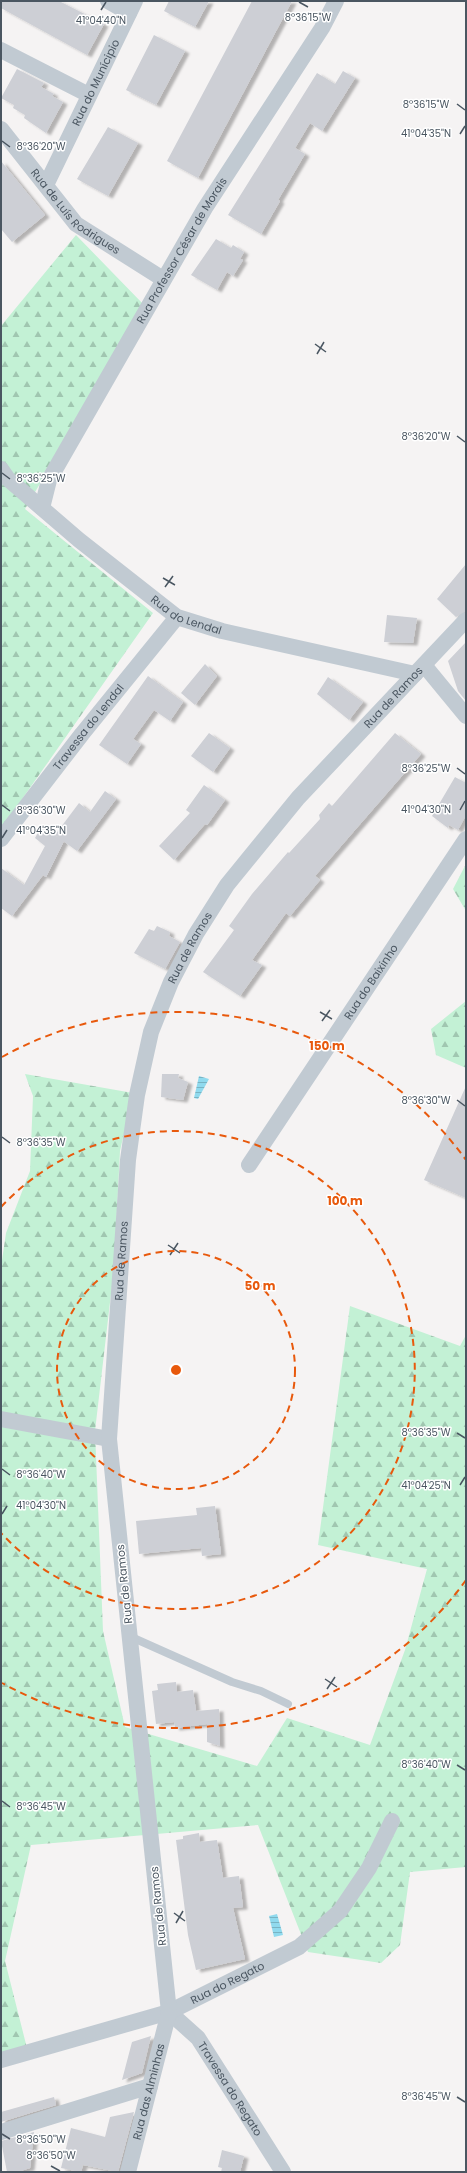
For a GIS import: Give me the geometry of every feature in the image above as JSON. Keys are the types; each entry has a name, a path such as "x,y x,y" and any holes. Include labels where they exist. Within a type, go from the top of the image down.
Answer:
{"street":[{"path":"108,1 132,7"},
{"name":"Rua Professor César de Morais","path":"42,508 49,480 163,278 205,208 322,28 336,1"},
{"name":"Rua do Munícipio","path":"46,184 132,7"},
{"path":"1,50 89,95"},
{"name":"Rua de Luís Rodrigues","path":"1,129 46,184 76,224 163,278"},
{"name":"Rua do Lendal","path":"1,469 8,479 42,508 177,617 230,633 419,669"},
{"name":"Travessa do Lendal","path":"1,839 82,734 177,617"},
{"name":"Rua de Ramos","path":"169,2012 109,1439 128,1160 137,1095 151,1032 175,975 196,934 227,885 298,798 466,620"},
{"path":"419,669 466,716"},
{"name":"Rua do Baixinho","path":"250,1165 466,840"},
{"path":"1,1419 109,1439"},
{"name":"Rua do Regato","path":"1,2060 169,2012 299,1947 340,1911 369,1868 392,1821"},
{"name":"Rua das Alminhas","path":"128,2172 169,2012"},
{"name":"Travessa do Regato","path":"169,2012 198,2038 284,2172"},
{"path":"1,2132 150,2086"}],"lane":[{"path":"130,1636 232,1682 261,1691 288,1704"}],"green space":[{"path":"76,235 145,306 25,509 153,613 1,829 1,326"},
{"path":"466,864 466,911 453,889"},
{"path":"466,1001 466,1068 436,1055 431,1029"},
{"path":"25,1074 133,1093 120,1151 114,1268 95,1431 103,1631 125,1727 257,1766 287,1718 370,1745 405,1650 427,1569 318,1545 350,1306 460,1346 466,1335 466,1867 410,1872 400,1945 381,1963 308,1952 258,1825 31,1845 5,1961 30,2060 1,2059 1,1267 6,1233 30,1171 33,1096"}],"water":[{"path":"199,1076 209,1079 198,1099 194,1098"},
{"path":"277,1914 283,1935 274,1937 269,1916"}],"building":[{"path":"1,1 59,1 104,24 87,55 1,8"},
{"path":"169,1 209,1 195,27 164,11"},
{"path":"252,1 292,1 198,178 167,161"},
{"path":"154,35 185,51 156,105 126,90"},
{"path":"17,69 44,83 41,87 54,94 52,96 63,102 46,133 24,118 25,115 13,108 14,105 1,98"},
{"path":"343,71 355,78 322,131 310,123 295,148 305,154 278,200 280,201 261,234 228,215 317,73 335,84"},
{"path":"108,127 138,143 108,196 77,179"},
{"path":"1,161 45,215 12,242 1,229"},
{"path":"216,239 231,248 233,245 244,252 240,259 243,260 233,276 227,272 217,290 191,275"},
{"path":"466,564 466,611 456,617 437,599"},
{"path":"387,615 417,618 413,643 384,642"},
{"path":"466,642 466,701 458,691 448,661"},
{"path":"205,664 217,676 195,705 181,693"},
{"path":"148,676 183,702 170,721 154,710 133,739 141,744 127,764 99,745"},
{"path":"328,677 363,702 349,720 317,694"},
{"path":"209,733 230,748 213,772 191,756"},
{"path":"395,733 421,754 315,876 320,880 290,916 286,913 252,960 262,965 240,996 203,972 234,930 229,926 252,894 288,852 289,853 320,819 319,815 329,803 332,806"},
{"path":"455,777 466,783 466,815 458,830 449,825 448,828 432,816"},
{"path":"204,785 225,800 207,825 205,824 174,860 159,846 190,813 186,810"},
{"path":"105,791 116,799 77,851 55,835 79,803 90,812"},
{"path":"41,827 64,841 46,877 43,875 12,916 1,908 1,868 24,885 45,846 35,838"},
{"path":"157,926 170,932 169,936 180,942 165,969 134,953 149,929 154,931"},
{"path":"162,1074 179,1074 178,1078 188,1082 183,1100 161,1097"},
{"path":"466,1086 466,1198 424,1180"},
{"path":"215,1506 221,1554 202,1556 201,1548 139,1554 136,1521 197,1515 196,1508"},
{"path":"176,1682 177,1692 193,1690 196,1711 219,1709 220,1746 207,1742 207,1724 175,1728 174,1722 156,1724 152,1691 158,1690 157,1684"},
{"path":"199,1833 200,1842 217,1840 223,1878 239,1876 243,1907 233,1908 245,1959 196,1970 188,1935 176,1840 183,1839 183,1836"},
{"path":"151,2036 142,2073 122,2080 132,2042"},
{"path":"54,2097 56,2105 1,2122 1,2112"},
{"path":"134,2112 118,2172 83,2165 81,2172 61,2168 71,2128 105,2137 110,2117"},
{"path":"34,2132 30,2168 17,2172 7,2172 1,2141"},
{"path":"222,2150 244,2156 240,2172 221,2172 222,2168 218,2167"}]}
